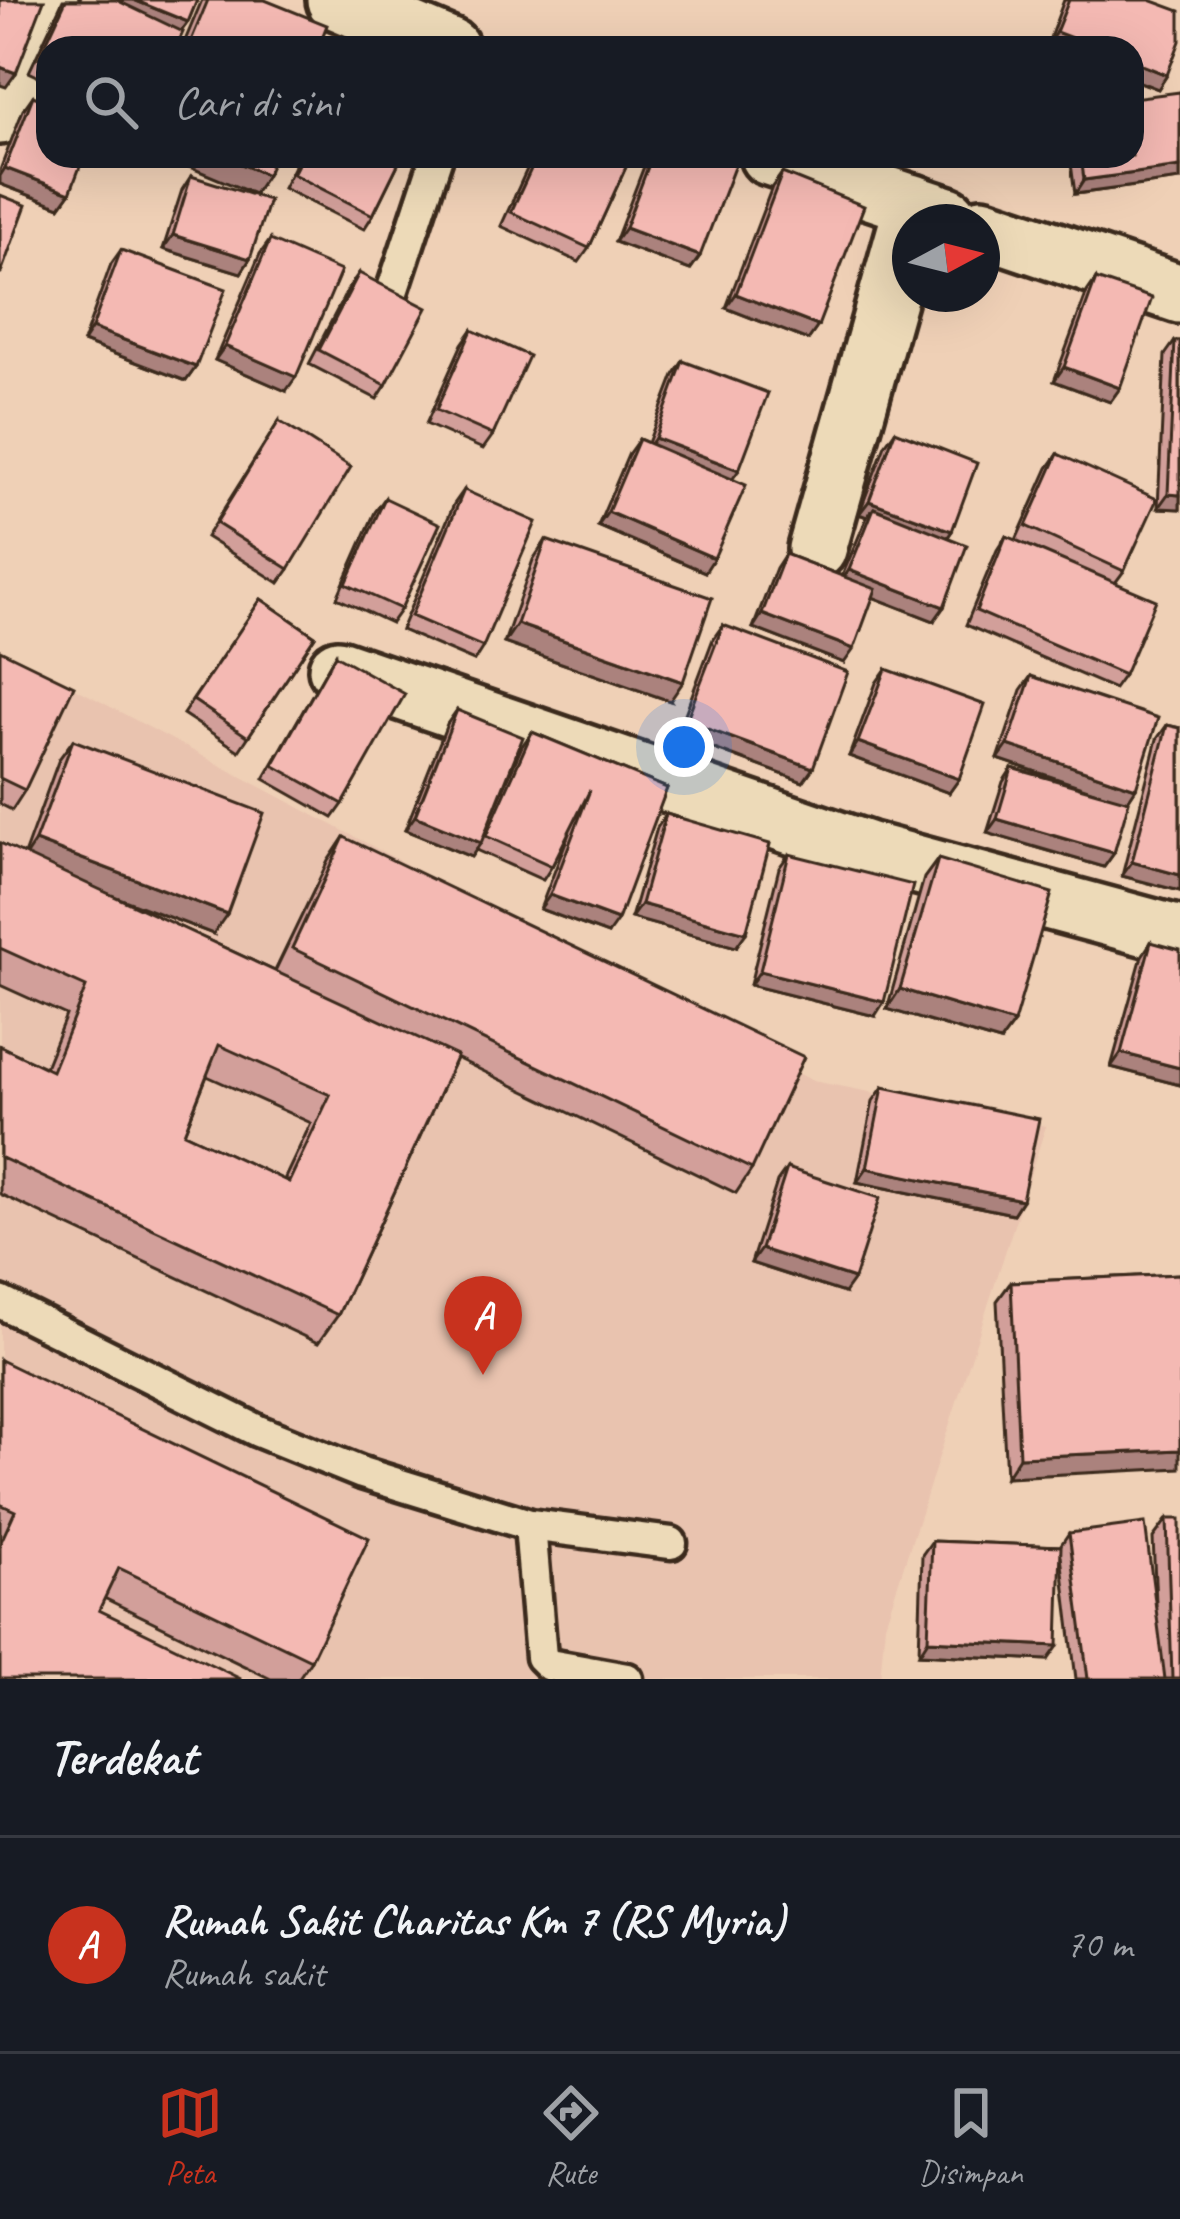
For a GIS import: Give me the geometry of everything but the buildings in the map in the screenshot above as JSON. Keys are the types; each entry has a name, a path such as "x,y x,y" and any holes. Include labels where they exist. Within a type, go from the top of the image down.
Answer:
{"street":[{"path":"0,116 49,0"},
{"path":"336,0 422,36"},
{"path":"806,168 913,204"},
{"path":"1000,233 1180,294"},
{"path":"818,549 904,312"},
{"path":"338,669 867,851 1180,936"}],"lane":[{"path":"389,301 432,168"},
{"path":"0,1302 259,1432 362,1473 530,1525 671,1543"},
{"path":"530,1525 541,1657 549,1665 627,1679"}],"shaded area":[{"path":"0,648 813,1081 1046,1126 885,1624 880,1679 0,1679"}],"place":[{"name":"Rumah Sakit Charitas Km 7 (RS Myria)","path":"483,1375"}]}
